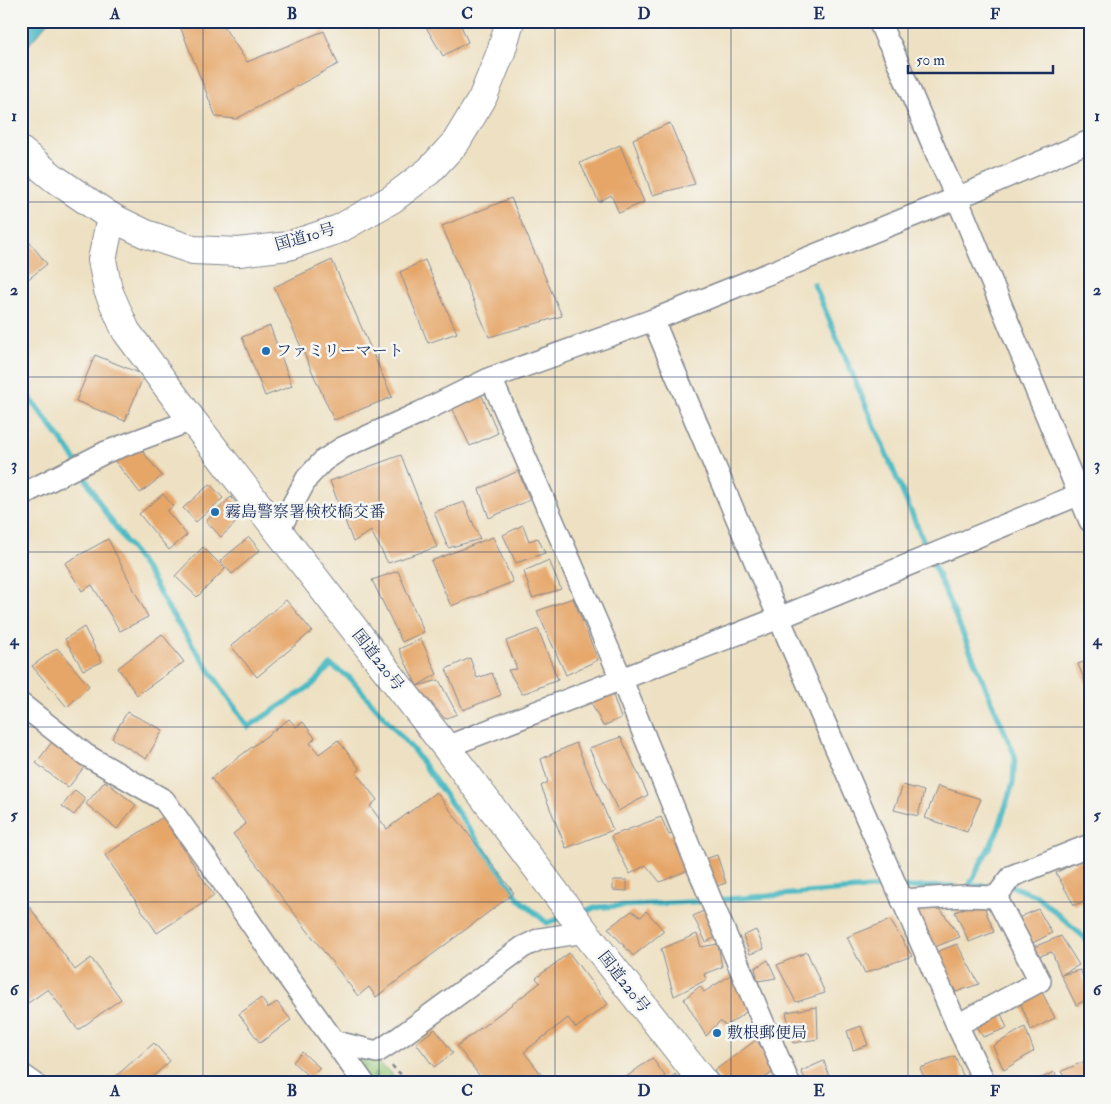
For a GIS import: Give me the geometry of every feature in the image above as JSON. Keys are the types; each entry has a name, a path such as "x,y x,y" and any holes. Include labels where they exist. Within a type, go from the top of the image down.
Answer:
{"highway":[{"name":"国道10号","path":"21,151 55,179 111,217 146,234 193,250 239,252 288,246 339,228 392,199 429,170 456,142 482,99 501,52 510,21"},
{"name":"国道220号","path":"111,217 102,260 108,290 126,332 278,532 446,747 585,932 704,1083"}],"street":[{"path":"879,21 1084,492 1090,521"},
{"path":"278,532 308,478 323,461 342,448 491,378 653,320 957,198 1090,141"},
{"path":"653,320 779,618 957,1025 985,1083"},
{"path":"491,378 621,678 789,1083"},
{"path":"21,495 106,452 192,420"},
{"path":"446,747 779,618 1084,492"},
{"path":"21,704 86,755 164,800 364,1083"},
{"path":"996,897 1012,876 1090,845"},
{"path":"902,900 964,896 996,897"},
{"path":"957,1025 1040,981 996,897"},
{"path":"336,1042 377,1052 523,947 540,939 585,932"},
{"path":"21,1074 34,1083"}],"green space":[{"path":"354,1057 374,1059 402,1083 370,1083"}],"water":[{"path":"21,21 49,21 21,54"}],"building":[{"path":"178,21 220,21 247,62 324,31 338,64 236,119 216,117"},
{"path":"424,21 459,21 468,42 443,56"},
{"path":"670,123 695,184 652,195 633,139"},
{"path":"620,145 644,202 619,213 611,195 599,202 580,163"},
{"path":"511,198 562,316 489,337 442,226"},
{"path":"21,232 47,264 21,285"},
{"path":"332,260 392,397 334,420 274,287"},
{"path":"425,260 457,333 428,343 400,272"},
{"path":"270,326 292,386 265,396 242,337"},
{"path":"95,355 144,375 125,421 76,401"},
{"path":"479,389 498,433 470,446 448,399"},
{"path":"136,443 162,476 140,493 114,460"},
{"path":"401,455 437,547 388,563 371,531 353,542 330,481"},
{"path":"518,471 530,500 489,518 479,489"},
{"path":"210,484 223,498 196,522 183,508"},
{"path":"163,494 173,506 167,511 187,535 169,550 139,514"},
{"path":"231,497 246,513 221,537 206,521"},
{"path":"464,502 480,539 448,548 434,512"},
{"path":"523,525 529,541 538,538 545,553 516,563 503,535"},
{"path":"249,537 260,550 232,574 220,561"},
{"path":"493,537 513,582 451,606 431,561"},
{"path":"108,539 148,617 120,631 92,585 82,591 65,563"},
{"path":"203,547 225,569 197,597 175,576"},
{"path":"549,560 561,589 532,598 524,571"},
{"path":"398,571 424,632 402,642 372,580"},
{"path":"573,598 598,660 566,675 537,611"},
{"path":"286,600 312,631 257,677 231,646"},
{"path":"84,627 102,662 83,670 65,639"},
{"path":"538,629 558,680 522,694 508,670 517,669 506,641"},
{"path":"162,634 184,662 137,695 118,668"},
{"path":"421,639 437,674 417,686 399,649"},
{"path":"57,648 89,686 67,707 32,666"},
{"path":"470,658 477,678 492,673 501,695 463,710 446,669"},
{"path":"1090,660 1090,694 1078,664"},
{"path":"439,680 457,714 445,719 417,686"},
{"path":"611,690 621,718 603,726 589,698"},
{"path":"127,712 163,730 146,759 112,738"},
{"path":"289,719 296,727 303,722 315,738 310,743 319,754 338,740 360,769 356,773 377,800 370,806 387,829 436,792 514,893 376,997 369,987 358,996 233,834 246,824 211,778"},
{"path":"621,737 648,795 618,811 589,748"},
{"path":"55,738 87,763 68,788 36,763"},
{"path":"576,743 613,830 566,848 541,786 548,782 541,759"},
{"path":"105,781 136,805 117,829 86,804"},
{"path":"903,785 924,791 918,816 894,810"},
{"path":"938,786 981,799 967,832 925,818"},
{"path":"75,790 86,799 74,815 62,806"},
{"path":"163,817 214,896 157,933 105,855"},
{"path":"661,817 669,835 678,833 693,868 660,882 646,865 630,874 611,836"},
{"path":"717,855 726,883 714,887 705,859"},
{"path":"1082,859 1090,878 1090,900 1074,905 1056,873"},
{"path":"613,880 627,880 627,891 613,890"},
{"path":"21,895 75,970 91,958 121,999 78,1030 48,989 21,1008"},
{"path":"982,901 994,932 969,942 955,912"},
{"path":"937,904 960,937 935,947 914,911"},
{"path":"708,909 720,935 706,942 693,916"},
{"path":"1038,909 1052,933 1029,945 1016,919"},
{"path":"632,911 641,917 646,911 664,931 633,956 608,928"},
{"path":"890,920 912,956 865,973 847,937"},
{"path":"756,930 764,949 750,954 743,936"},
{"path":"697,934 701,947 718,944 722,967 704,974 706,980 674,996 661,949"},
{"path":"1061,936 1079,965 1061,975 1052,952 1036,957 1031,948"},
{"path":"957,944 979,984 956,992 934,953"},
{"path":"807,952 825,993 796,1002 777,965"},
{"path":"569,953 608,1004 576,1028 568,1018 524,1052 548,1083 485,1083 457,1046 540,983 536,978"},
{"path":"768,960 776,978 758,981 755,968"},
{"path":"1080,970 1090,992 1090,998 1076,1005 1061,975"},
{"path":"734,973 752,1008 726,1026 720,1021 706,1036 684,999 700,986 704,992"},
{"path":"1040,988 1055,1018 1031,1030 1019,999"},
{"path":"261,998 268,1008 277,1002 291,1020 260,1043 239,1014"},
{"path":"817,1007 818,1039 793,1043 786,1012"},
{"path":"999,1009 1007,1028 983,1037 975,1022"},
{"path":"861,1026 868,1045 853,1050 847,1031"},
{"path":"1025,1027 1034,1051 1004,1070 993,1046"},
{"path":"435,1029 453,1053 434,1067 416,1043"},
{"path":"756,1040 777,1069 758,1083 723,1083 714,1071"},
{"path":"154,1043 170,1061 146,1083 108,1083"},
{"path":"302,1052 320,1068 310,1078 293,1062"},
{"path":"955,1056 966,1083 926,1083 920,1068"},
{"path":"652,1058 665,1076 657,1083 618,1083"},
{"path":"1090,1059 1090,1083 1067,1083 1062,1071"},
{"path":"824,1061 831,1083 807,1083 801,1071"},
{"path":"1055,1072 1058,1083 1030,1083"},
{"path":"675,1074 681,1083 663,1083"}],"waterway":[{"path":"814,284 1015,756 1013,783 998,830 969,886"},
{"path":"21,386 71,453 105,512 151,577 169,610 248,727 312,685 331,665 350,678 414,751 519,899 547,923 564,917"},
{"path":"901,888 952,886"},
{"path":"974,886 997,886"},
{"path":"1011,886 1037,896 1085,938 1090,948"},
{"path":"717,900 892,888"},
{"path":"580,912 600,907 708,901"}],"place":[{"name":"ファミリーマート","path":"266,351"},
{"name":"霧島警察署検校橋交番","path":"215,512"},
{"name":"敷根郵便局","path":"717,1033"}]}
